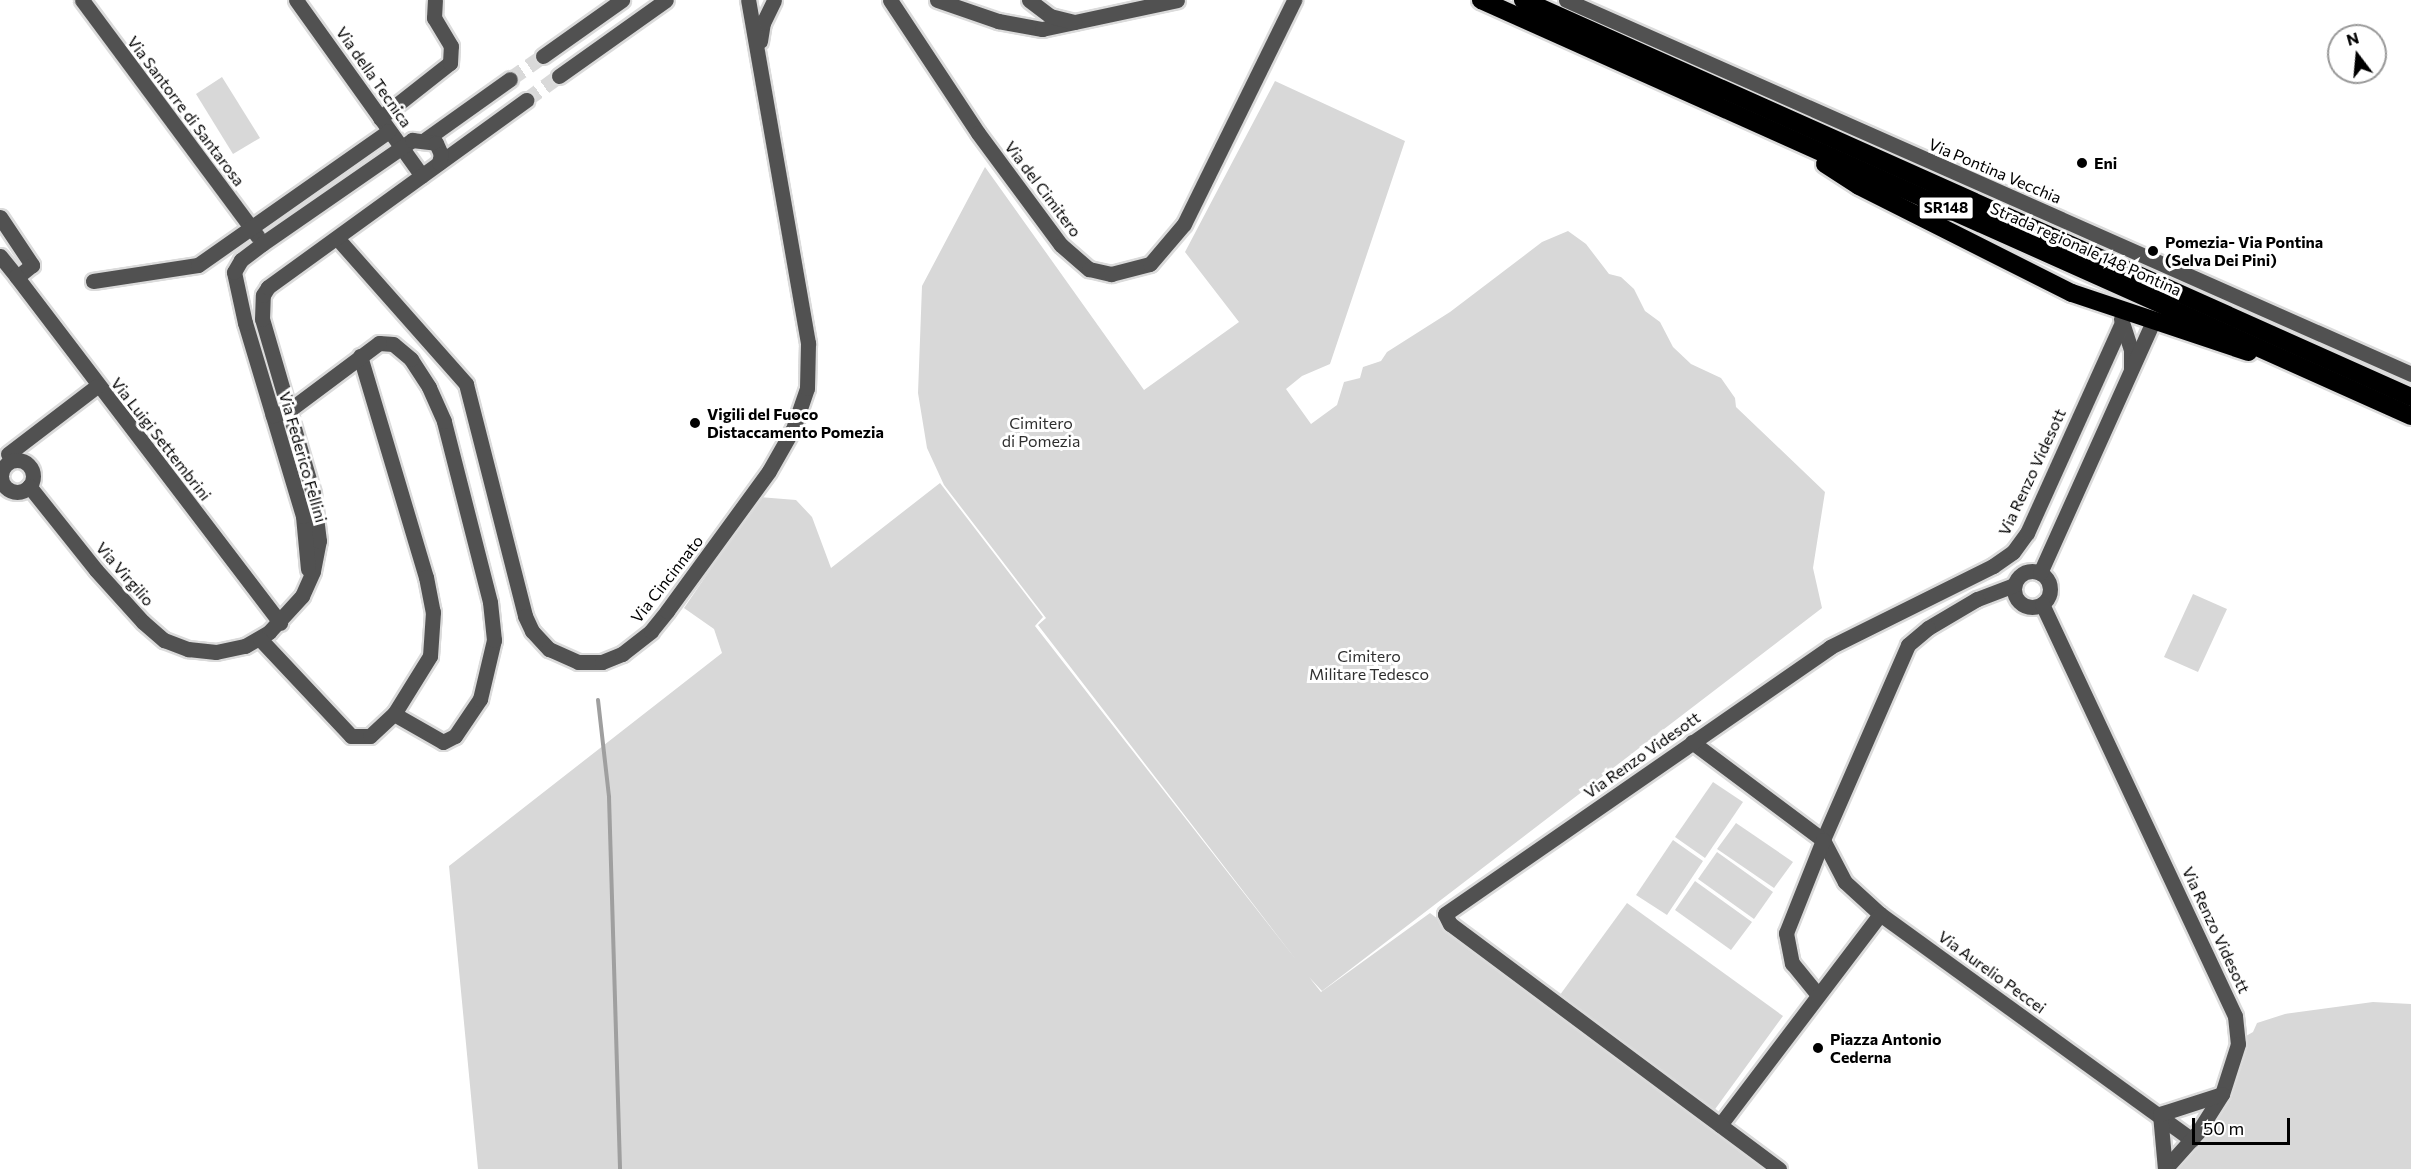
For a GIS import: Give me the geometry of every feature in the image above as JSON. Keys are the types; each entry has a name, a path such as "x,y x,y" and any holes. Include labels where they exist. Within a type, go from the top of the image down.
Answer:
{"highway":[{"name":"Strada regionale 148 Pontina","path":"1481,0 2411,416"},
{"name":"Strada regionale 148 Pontina","path":"1523,0 2411,397"},
{"path":"1781,135 1859,186 2121,318 2153,322 2305,368"}],"street":[{"name":"Via Santorre di Santarosa","path":"82,0 262,244"},
{"name":"Via della Tecnica","path":"296,0 422,176"},
{"path":"93,281 198,265 251,229 385,124 450,63 451,46 434,18 435,0"},
{"path":"622,0 545,54 561,75 649,5 666,0"},
{"name":"Via Cincinnato","path":"337,238 466,384 525,616 532,631 544,645 569,659 590,663 615,658 651,631 770,471 793,429 807,388 808,343 762,62 748,0"},
{"name":"Via Cincinnato","path":"762,62 761,30 774,0"},
{"name":"Via del Cimitero","path":"890,0 902,7 978,133 1061,245 1089,269 1115,274 1150,264 1185,224 1294,0"},
{"path":"937,0 1031,28 1092,21 1177,0"},
{"path":"1029,0 1057,19 1092,21"},
{"name":"Via Pontina Vecchia","path":"1566,0 2411,374"},
{"path":"426,139 510,79"},
{"path":"439,164 440,148 426,139 415,139 400,146 241,260 234,279 248,292 268,287 337,238 439,164 526,100"},
{"path":"0,217 32,263 28,270 16,276"},
{"name":"Via Federico Fellini","path":"219,251 234,279 304,522 307,587"},
{"name":"Via Luigi Settembrini","path":"0,256 280,623"},
{"name":"Via Federico Fellini","path":"268,287 260,310 318,519 318,553 307,587"},
{"path":"2121,318 2131,350 2131,371"},
{"name":"Via Renzo Videsott","path":"1779,1169 1449,924 1445,917 1451,908 1839,641 1993,566 2013,552 2027,533 2121,318"},
{"path":"2040,573 2153,322"},
{"path":"273,415 288,411 379,343 390,342 411,359 429,387 444,422 494,622 486,684 477,705 454,738 439,742 394,714"},
{"path":"307,587 280,623 260,639 351,736 370,736 394,714 430,656 433,612 426,577 360,356"},
{"path":"6,452 30,467 33,477 29,486 15,491 2,485 6,452 97,386"},
{"name":"Via Virgilio","path":"29,486 96,570 152,631 182,648 216,652 260,639"},
{"path":"1818,995 1792,963 1786,933 1823,840 1908,645 1928,628 1977,599 2014,585 2022,574 2040,573 2047,579 2050,591 2042,604 2022,605 2015,597 2014,585"},
{"name":"Via Renzo Videsott","path":"2042,604 2233,1009 2238,1044 2222,1094 2192,1140 2165,1169"},
{"path":"1692,742 1823,840"},
{"name":"Via Aurelio Peccei","path":"1823,840 1845,882 1880,914 2160,1114 2192,1140"},
{"path":"1720,1125 1880,914"},
{"path":"2165,1169 2160,1114 2222,1094"}],"green space":[{"path":"222,77 260,138 233,154 196,94"},
{"path":"1275,81 1405,141 1330,364 1302,376 1286,389 1311,424 1337,405 1344,382 1360,378 1363,367 1381,361 1387,352 1450,312 1542,242 1568,231 1586,244 1609,274 1621,277 1634,289 1645,311 1660,322 1673,347 1691,364 1721,378 1735,398 1736,407 1825,492 1813,568 1822,608 1322,991 1309,977 1321,992 1430,913 1774,1169 478,1169 449,866 722,653 714,629 684,608 760,497 796,500 812,517 831,568 940,483 1043,617 1035,626 1297,961 1038,625 1046,618 944,485 927,448 918,393 922,286 985,167 1144,390 1239,322 1185,252"},
{"path":"2193,594 2227,609 2198,672 2164,657"},
{"path":"1713,782 1743,802 1705,858 1675,837"},
{"path":"1736,823 1793,862 1774,888 1717,849"},
{"path":"1673,840 1703,861 1667,915 1636,895"},
{"path":"1717,852 1773,892 1754,919 1698,879"},
{"path":"1695,881 1752,922 1731,950 1675,910"},
{"path":"1627,903 1783,1016 1713,1112 1557,999"},
{"path":"2373,1002 2411,1004 2411,1169 2174,1169 2224,1105 2246,1036 2253,1032 2257,1023 2285,1014"}],"waterway":[{"path":"598,700 609,797 620,1169"}],"tunnel":[{"path":"510,79 543,56"},
{"path":"526,100 559,76"}],"place":[{"name":"Eni","path":"2082,163"},
{"name":"Pomezia- Via Pontina (Selva Dei Pini)","path":"2153,251"},
{"name":"Vigili del Fuoco Distaccamento Pomezia","path":"695,423"},
{"name":"Piazza Antonio Cederna","path":"1818,1048"}],"park label":[{"name":"Cimitero di Pomezia","path":"1041,432"},
{"name":"Cimitero Militare Tedesco","path":"1369,665"}]}
